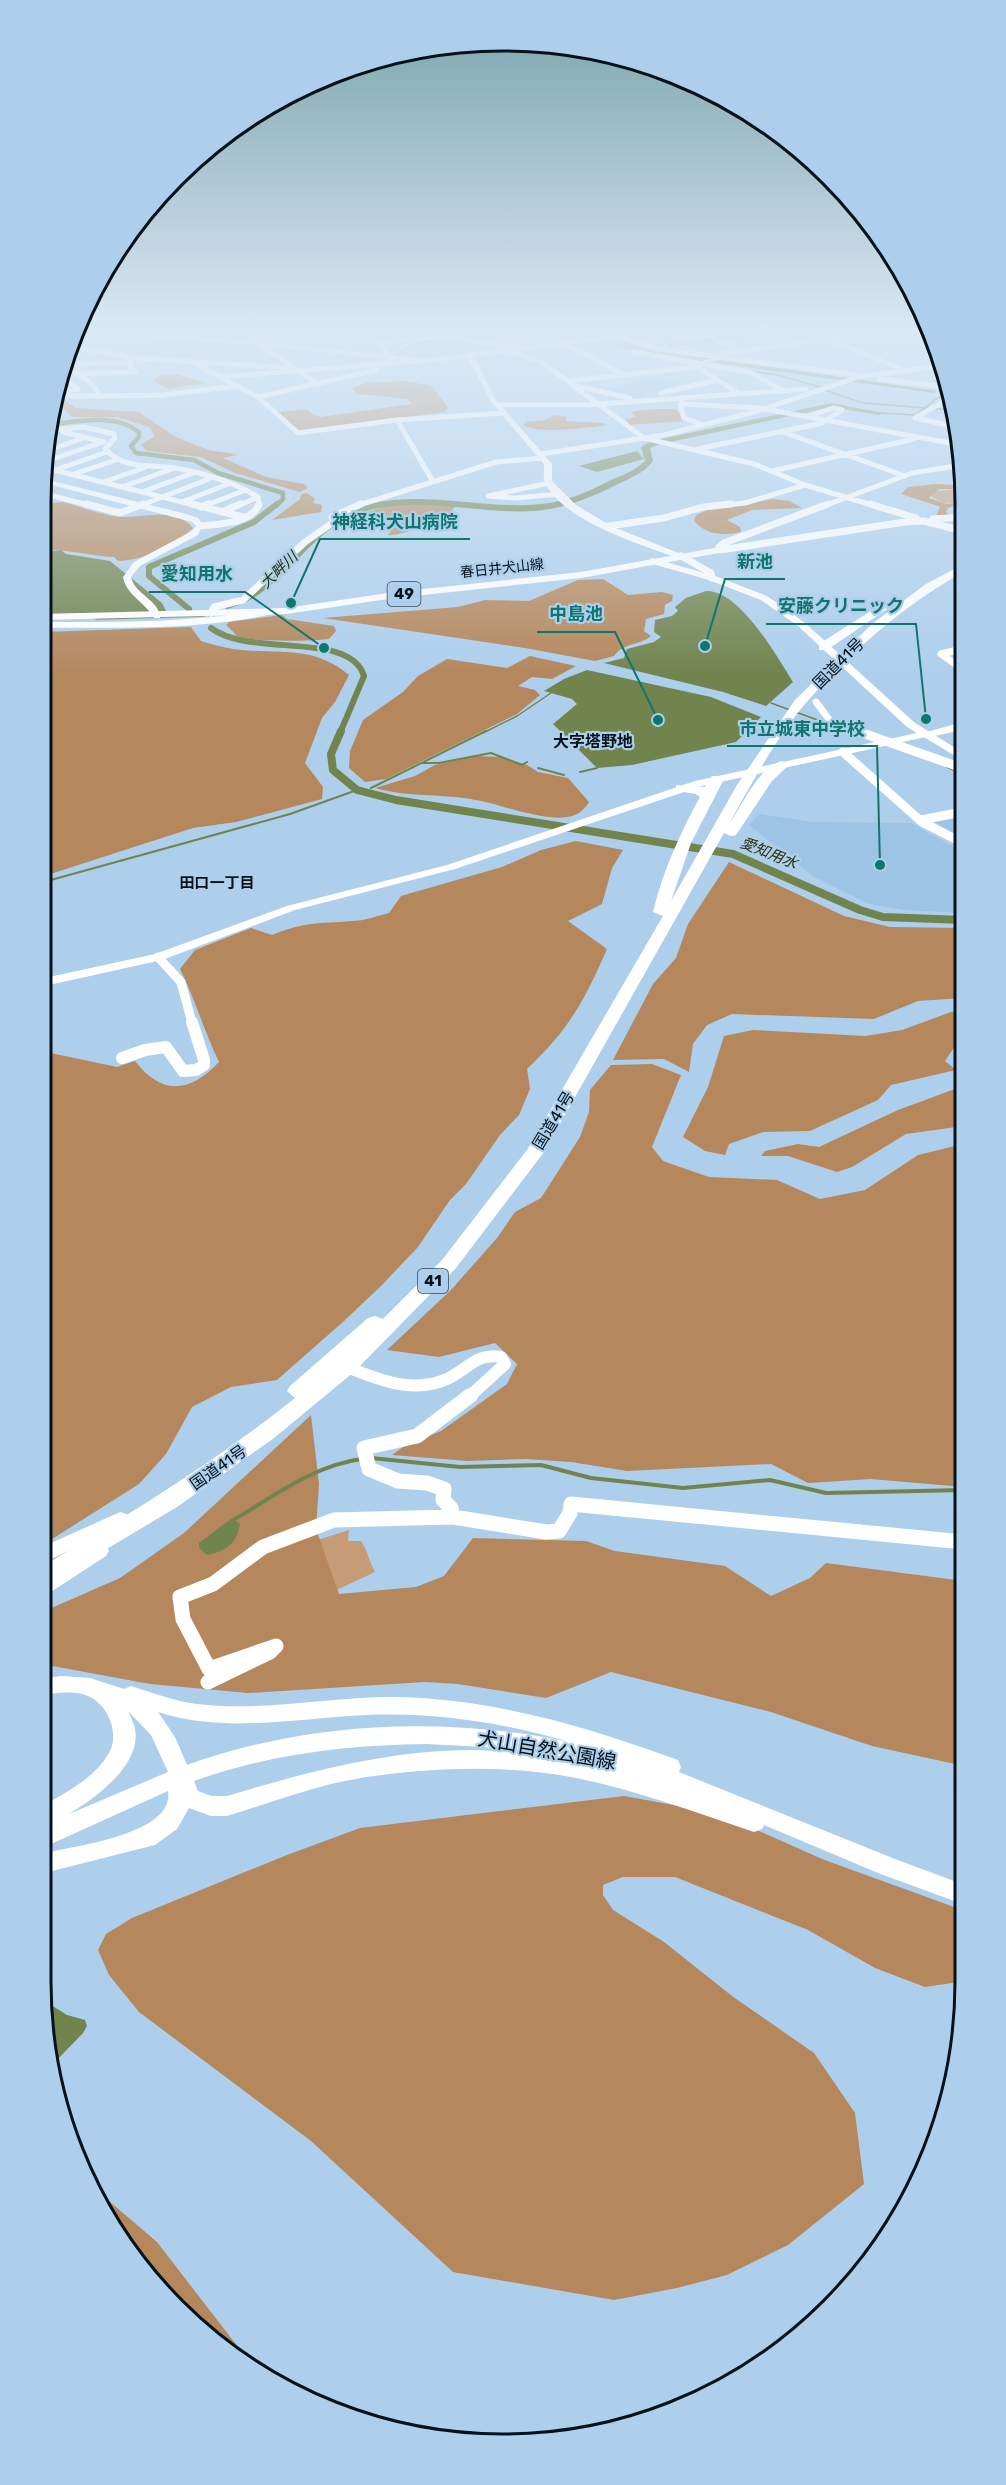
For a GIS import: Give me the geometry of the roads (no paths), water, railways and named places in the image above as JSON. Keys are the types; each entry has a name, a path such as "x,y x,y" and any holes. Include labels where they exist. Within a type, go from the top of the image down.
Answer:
{"highway":[{"path":"824,647 921,582 955,564"},
{"name":"国道41号","path":"51,1573 266,1432 347,1367 449,1264 535,1152 694,863 716,835 739,785 759,760 795,702 844,650 903,598 955,565"},
{"name":"国道41号","path":"844,650 930,586 955,572"},
{"path":"846,666 854,665 891,622 930,586"},
{"path":"694,863 716,835 759,760 782,765"},
{"path":"694,863 690,833 717,779"},
{"path":"681,788 700,790 707,796"},
{"name":"国道41号","path":"51,1560 124,1523 295,1394 383,1315 466,1225 516,1157 668,911"}],"main road":[{"path":"531,444 548,464 548,479 564,498 624,535 681,556"},
{"name":"春日井犬山線","path":"51,617 269,612 472,585 581,575 720,550"},
{"path":"649,562 712,578 764,598 789,614 894,711 955,753"},
{"path":"649,562 764,598"},
{"path":"926,734 955,728"},
{"path":"51,1553 124,1523"},
{"path":"51,1584 72,1572 124,1523"},
{"path":"51,1813 87,1792 103,1778 116,1762 123,1746 124,1733 117,1711 91,1687"},
{"path":"51,1688 91,1687 194,1712 222,1715 391,1706 470,1711 512,1718 558,1729 637,1754 794,1817 846,1848"},
{"path":"112,1692 145,1719 168,1755 186,1797 211,1806 227,1806 327,1776 373,1767 473,1759 570,1767 637,1784 762,1824 811,1834"},
{"name":"犬山自然公園線","path":"51,1834 132,1796 202,1768 290,1747 396,1734 456,1735 516,1741 595,1755 687,1785 846,1848 895,1870 955,1891"},
{"path":"51,1861 147,1838 172,1818 186,1797"}],"street":[{"path":"53,459 103,444"},
{"path":"106,444 105,449 116,460"},
{"path":"411,444 432,480"},
{"path":"211,613 214,607 243,600 305,542 339,521 332,518 343,510 432,480 496,462 610,444"},
{"path":"664,444 772,471 805,485 924,521 955,519"},
{"path":"693,450 721,444"},
{"path":"815,444 905,476"},
{"path":"772,471 894,444"},
{"path":"52,468 107,452"},
{"path":"72,475 116,460 174,468 246,490 258,497"},
{"path":"103,482 149,466"},
{"path":"720,550 721,544 905,476 925,470 953,466"},
{"path":"122,487 174,468"},
{"path":"52,470 243,517"},
{"path":"142,492 193,473"},
{"path":"535,477 548,479"},
{"path":"526,478 536,485"},
{"path":"51,496 120,513 209,479"},
{"path":"548,479 536,485 488,496 564,498"},
{"path":"52,483 192,518 200,526"},
{"path":"182,502 228,484"},
{"path":"608,526 664,518 703,507 737,504 776,496 777,492 805,485"},
{"path":"51,491 67,486"},
{"path":"201,507 246,490"},
{"path":"222,512 258,497"},
{"path":"157,616 155,611 127,583 130,570 137,564 191,536 200,526 243,517 257,510 258,497"},
{"name":"春日井犬山線","path":"720,550 891,523 924,521 955,529"},
{"path":"681,556 711,573 712,578"},
{"path":"51,625 173,624 252,616 269,612"},
{"path":"955,651 941,654 955,664"},
{"path":"816,702 831,722 955,765"},
{"path":"782,765 926,734"},
{"path":"843,752 921,820 955,839"},
{"path":"51,981 158,957 291,908 430,873 681,788 717,779 759,760"},
{"path":"921,820 955,813"},
{"path":"122,1058 145,1050 166,1047 183,1071 196,1070 204,1065 205,1056 192,1024 187,996 172,969 158,957"},
{"path":"347,1367 385,1384 402,1386 446,1380 481,1356 491,1353 501,1357 505,1364 500,1371 432,1427 417,1436 364,1448 369,1469 398,1481 427,1483 444,1489 443,1500 451,1508 453,1517"},
{"path":"208,1682 270,1652 276,1646 273,1645 209,1669 183,1619 180,1597 213,1584 263,1547 334,1520 453,1517 546,1533 559,1531 570,1513 571,1504 955,1541"}],"waterway":[{"name":"愛知用水","path":"133,444 131,446 136,453 194,460 218,473 283,493 283,499 276,506"},
{"name":"大畔川","path":"227,606 256,593 313,537 346,515 358,510 402,502 514,508 555,505 589,494 640,470 649,461 645,447 652,444"},
{"name":"愛知用水","path":"189,609 149,576 149,567 254,522 277,504"},
{"path":"96,619 204,616"},
{"name":"愛知用水","path":"211,628 228,637 249,642 340,653 355,662 364,676 340,733"},
{"path":"483,733 517,716 551,693"},
{"path":"771,703 834,726"},
{"name":"愛知用水","path":"341,731 331,754 333,770 357,790 396,800 733,854 860,910 883,917 955,920"},
{"path":"371,788 486,731"},
{"path":"422,763 439,763 491,753 522,765 527,762"},
{"path":"947,767 955,770"},
{"path":"538,768 564,775"},
{"path":"580,772 597,768"},
{"path":"51,880 290,814 357,790"},
{"path":"371,1458 460,1467 541,1465 591,1478 683,1488 770,1480 826,1493 955,1490"},
{"path":"235,1519 311,1475 361,1459"}],"place":[{"name":"神経科犬山病院","path":"291,603"},
{"name":"新池","path":"705,646"},
{"name":"愛知用水","path":"324,648"},
{"name":"安藤クリニック","path":"926,719"},
{"name":"中島池","path":"658,720"},
{"name":"市立城東中学校","path":"880,865"}],"district":[{"name":"大字塔野地","path":"593,741"},
{"name":"田口一丁目","path":"217,883"}]}
